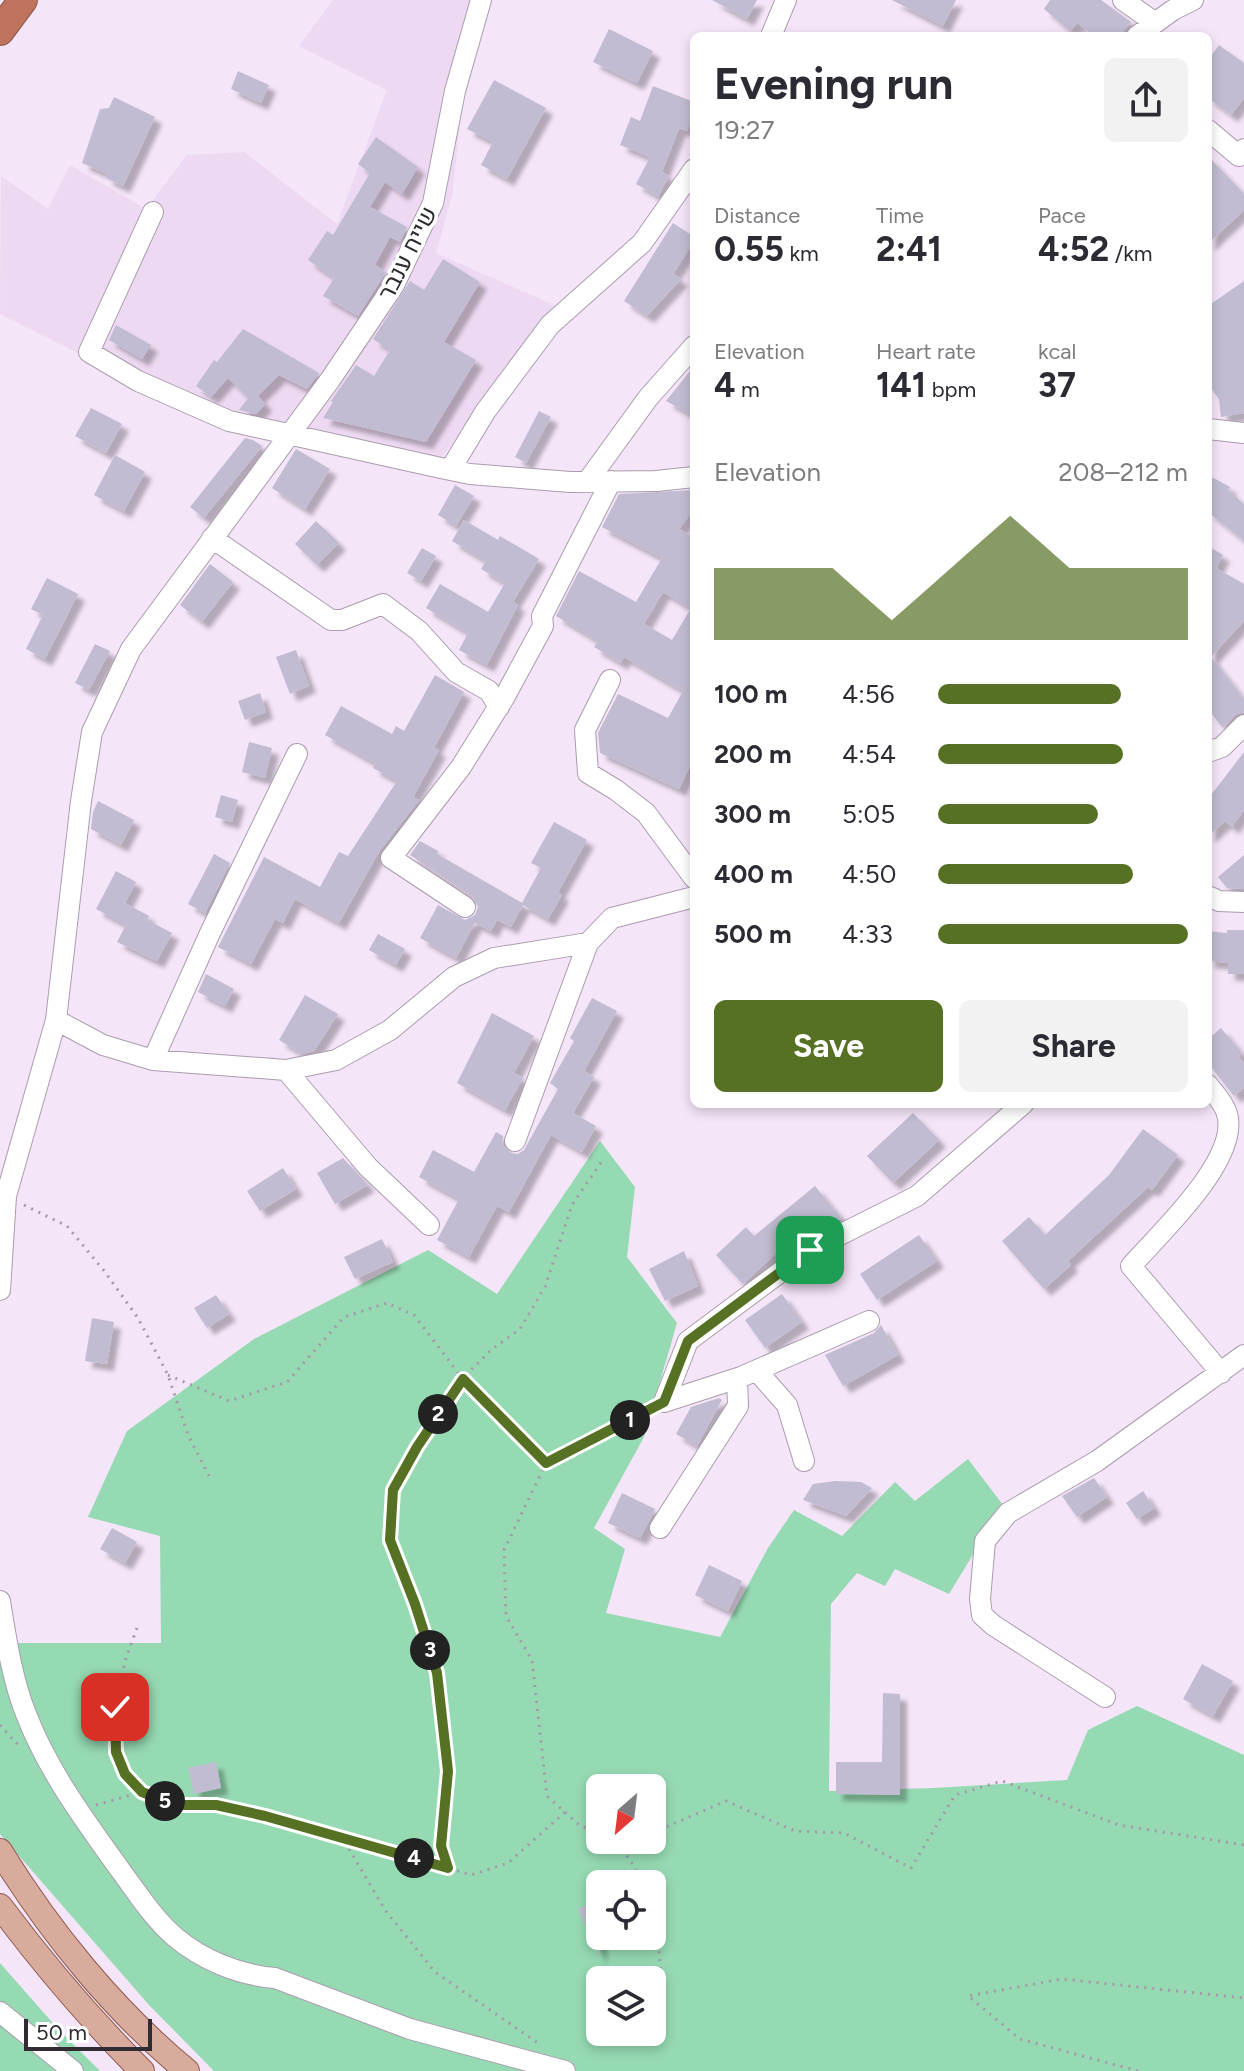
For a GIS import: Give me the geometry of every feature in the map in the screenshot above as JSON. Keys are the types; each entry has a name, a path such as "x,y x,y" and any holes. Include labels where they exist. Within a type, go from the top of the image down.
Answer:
{"highway":[{"path":"0,31 23,0"}],"main road":[{"path":"0,1851 16,1878 78,1959 115,2002 187,2071"},
{"path":"0,1906 54,1978 142,2071"}],"street":[{"name":"שייח ענבר","path":"0,1290 6,1196 56,1020 92,732 131,649 365,331 394,285 433,203 455,91 481,0"},
{"path":"773,32 786,0"},
{"path":"1123,0 1154,22"},
{"path":"1142,32 1193,0"},
{"path":"1212,133 1242,156"},
{"path":"450,470 502,388 550,325 642,243 690,175"},
{"path":"153,212 89,352 138,381 229,421 450,470 587,482 690,477"},
{"path":"587,482 648,398 690,351"},
{"path":"1212,429 1244,433"},
{"path":"465,907 391,858 461,767 499,707 543,626 542,616 611,481"},
{"path":"212,538 331,620 342,620 383,604 419,631 456,672 489,691 499,707"},
{"path":"610,680 585,730 588,773 646,813 690,873"},
{"path":"1212,751 1222,747 1244,725"},
{"path":"153,1060 210,933 297,754"},
{"path":"515,1141 588,943 612,918 690,898"},
{"path":"1212,903 1244,902"},
{"path":"56,1020 103,1045 153,1060 286,1070 336,1060 390,1030 454,977 494,958 588,943"},
{"path":"286,1070 368,1167 429,1225"},
{"path":"1212,1090 1227,1111 1227,1145 1206,1182 1131,1266 1221,1373"},
{"path":"664,1402 688,1341 810,1250 917,1196 1018,1108"},
{"path":"664,1402 737,1379 869,1321"},
{"path":"1105,1697 982,1615 980,1599 985,1541 1008,1513 1097,1461 1244,1355"},
{"path":"757,1371 787,1405 804,1461"},
{"path":"660,1528 738,1406 737,1379"},
{"path":"0,1601 25,1713 53,1772 151,1913 174,1937 229,1968 275,1978 410,2029 565,2071"},
{"path":"0,2012 73,2071"}],"path":[{"path":"448,1868 441,1846 448,1771 437,1673 390,1540 393,1490 417,1447 463,1379 491,1350 520,1329 545,1287 572,1205 604,1158"},
{"path":"6,1196 67,1226 105,1272 138,1318 168,1375 188,1435 209,1476"},
{"path":"168,1375 229,1401 287,1382 344,1317 387,1303 414,1315 463,1379 546,1463"},
{"path":"586,1828 547,1796 532,1660 506,1616 504,1550 546,1463 664,1402"},
{"path":"137,1628 125,1661 115,1707 116,1752 125,1774 142,1792 175,1805 216,1805 471,1875 508,1863 565,1812"},
{"path":"666,1827 726,1801 795,1831 844,1833 911,1868 955,1795 1002,1781 1119,1825 1244,1845"},
{"path":"343,1840 385,1910 435,1972 544,2046"},
{"path":"1138,2071 1020,2039 968,1996 1062,1979 1244,1998"}],"shaded area":[{"path":"333,0 474,0 452,196 436,253 556,306 439,461 164,396 0,314 1,176 48,209 70,165 146,209 187,155 244,152 337,224 387,90 299,46"}],"green space":[{"path":"600,1141 635,1187 627,1257 677,1323 644,1437 594,1528 625,1549 606,1613 720,1637 768,1548 794,1510 842,1536 895,1482 915,1501 968,1459 1003,1505 949,1594 895,1569 885,1586 857,1573 831,1604 829,1791 1067,1780 1088,1730 1137,1706 1244,1755 1244,2071 214,2071 149,2005 0,1834 0,1643 161,1643 160,1536 88,1517 127,1431 254,1339 428,1250 497,1294"},
{"path":"0,1963 59,2030 100,2071 0,2071"}],"building":[{"path":"712,0 757,0 747,19"},
{"path":"892,0 956,0 943,26"},
{"path":"1050,0 1101,0 1131,22 1122,32 1088,32 1078,23 1070,31 1044,9"},
{"path":"609,29 653,51 637,83 593,62"},
{"path":"1219,45 1244,63 1244,98 1231,115 1212,101 1212,55"},
{"path":"238,71 269,85 261,103 231,89"},
{"path":"494,80 546,108 507,179 481,165 493,142 467,129"},
{"path":"653,86 690,100 690,123 687,131 679,128 662,172 669,176 658,196 636,184 650,157 620,145 631,117 640,121"},
{"path":"114,97 155,117 123,186 106,178 108,174 82,163 100,109 109,108"},
{"path":"376,137 418,167 402,194 385,182 370,207 407,227 400,242 390,237 375,265 386,272 358,316 323,296 334,278 308,260 327,231 333,235 370,173 358,164"},
{"path":"1212,160 1244,194 1244,210 1212,240"},
{"path":"673,223 690,234 690,247 673,274 681,279 647,316 624,301"},
{"path":"443,259 480,282 444,342 476,360 426,442 323,418 356,365 374,376 390,350 373,339 410,281 424,290"},
{"path":"1244,281 1244,413 1221,417 1219,399 1212,389 1212,303"},
{"path":"116,325 151,345 142,359 109,340"},
{"path":"243,329 319,373 307,389 279,375 258,396 265,404 256,414 239,410 248,398 228,378 211,397 196,386 214,360 217,362"},
{"path":"690,371 690,414 666,401"},
{"path":"91,408 122,424 106,453 75,436"},
{"path":"539,411 551,417 526,463 515,457"},
{"path":"245,438 262,446 204,518 190,507"},
{"path":"296,449 330,469 305,509 272,488"},
{"path":"115,455 145,472 124,511 94,495"},
{"path":"1212,477 1230,487 1228,490 1244,504 1244,541 1212,515"},
{"path":"455,485 474,496 456,526 438,515"},
{"path":"690,490 690,514 679,529 690,536 690,607 663,592 644,624 672,640 690,610 690,766 679,789 600,753 598,733 618,694 668,718 683,691 624,657 621,663 594,647 598,641 556,616 579,571 636,602 662,558 602,527 619,494"},
{"path":"464,520 498,540 500,536 539,559 513,602 518,605 487,665 459,650 468,633 426,608 440,584 488,612 505,583 481,569 486,561 452,541"},
{"path":"316,521 339,543 317,565 295,544"},
{"path":"422,548 436,556 421,581 407,573"},
{"path":"1212,548 1223,555 1216,568 1244,584 1244,621 1212,656"},
{"path":"210,564 233,582 202,622 180,605"},
{"path":"47,578 78,594 45,659 26,649 43,615 31,609"},
{"path":"95,644 110,651 89,690 75,683"},
{"path":"296,650 309,686 290,694 276,657"},
{"path":"1212,658 1244,699 1244,712 1235,715 1223,728 1212,714"},
{"path":"435,675 464,692 434,748 439,750 413,797 419,800 380,850 339,923 295,899 283,923 275,919 251,964 218,947 264,857 320,887 339,852 348,856 397,781 373,768 375,763 325,735 341,706 392,734 396,726 404,731"},
{"path":"260,693 266,712 245,720 238,701"},
{"path":"249,742 272,748 265,778 242,772"},
{"path":"1244,752 1244,810 1232,827 1225,821 1212,832 1212,794"},
{"path":"221,795 238,800 232,822 215,817"},
{"path":"98,801 134,820 121,845 91,829"},
{"path":"554,822 587,840 558,892 562,895 548,919 523,905 511,927 497,920 491,931 475,923 456,958 420,938 438,905 465,920 475,915 478,907 472,896 410,855 420,841 522,903 541,868 531,863"},
{"path":"214,854 230,863 205,913 188,904"},
{"path":"1244,855 1244,889 1227,888 1218,877"},
{"path":"116,871 136,882 125,903 149,916 147,920 172,933 157,961 117,942 126,925 96,909"},
{"path":"1227,930 1244,930 1244,974 1228,974 1228,963 1212,961 1212,931 1227,933"},
{"path":"378,934 405,949 396,965 369,950"},
{"path":"206,974 234,989 225,1006 198,992"},
{"path":"305,995 338,1014 314,1051 302,1054 279,1040"},
{"path":"592,998 617,1011 584,1071 594,1077 573,1113 596,1126 582,1152 551,1135 509,1212 497,1206 469,1257 437,1240 459,1199 419,1177 433,1150 474,1172 496,1132 503,1136 502,1144 510,1153 518,1154 524,1150 558,1089 550,1083 574,1041 570,1038"},
{"path":"492,1013 534,1036 514,1073 523,1078 505,1110 457,1083"},
{"path":"1221,1028 1242,1053 1238,1056 1244,1064 1244,1088 1234,1096 1212,1068 1212,1036"},
{"path":"913,1113 939,1140 893,1183 867,1156"},
{"path":"1143,1129 1178,1155 1152,1190 1148,1187 1068,1261 1071,1265 1044,1289 1002,1241 1029,1217 1045,1235 1109,1175"},
{"path":"343,1158 368,1185 335,1204 317,1173"},
{"path":"283,1168 296,1189 260,1211 247,1191"},
{"path":"815,1186 841,1218 814,1233 810,1228 787,1243 743,1284 716,1255 746,1227 754,1236"},
{"path":"919,1235 937,1261 877,1300 860,1274"},
{"path":"382,1239 393,1262 355,1279 344,1257"},
{"path":"684,1251 698,1286 665,1301 649,1269"},
{"path":"782,1294 802,1322 765,1348 745,1320"},
{"path":"216,1295 229,1314 207,1328 194,1308"},
{"path":"92,1318 114,1322 107,1364 85,1361"},
{"path":"881,1325 898,1355 843,1386 825,1355 874,1333"},
{"path":"719,1398 722,1400 697,1446 676,1434 691,1407"},
{"path":"1094,1478 1107,1497 1077,1517 1062,1496"},
{"path":"861,1482 872,1488 846,1516 803,1500 813,1484"},
{"path":"1143,1491 1154,1508 1137,1519 1126,1503"},
{"path":"622,1493 655,1509 640,1538 608,1523"},
{"path":"112,1528 137,1542 125,1563 100,1549"},
{"path":"709,1565 742,1581 728,1611 695,1595"},
{"path":"1202,1664 1233,1681 1213,1716 1183,1699"},
{"path":"883,1693 900,1694 900,1795 836,1794 836,1762 882,1762"},
{"path":"216,1762 221,1788 194,1794 188,1768"},
{"path":"586,1905 586,1926 578,1909"}],"route":[{"path":"115,1707 116,1752 125,1774 142,1792 175,1805 216,1805 265,1816 448,1868 441,1846 448,1771 437,1673 390,1540 393,1490 417,1447 463,1379 546,1463 664,1402 688,1341 810,1250"}]}
